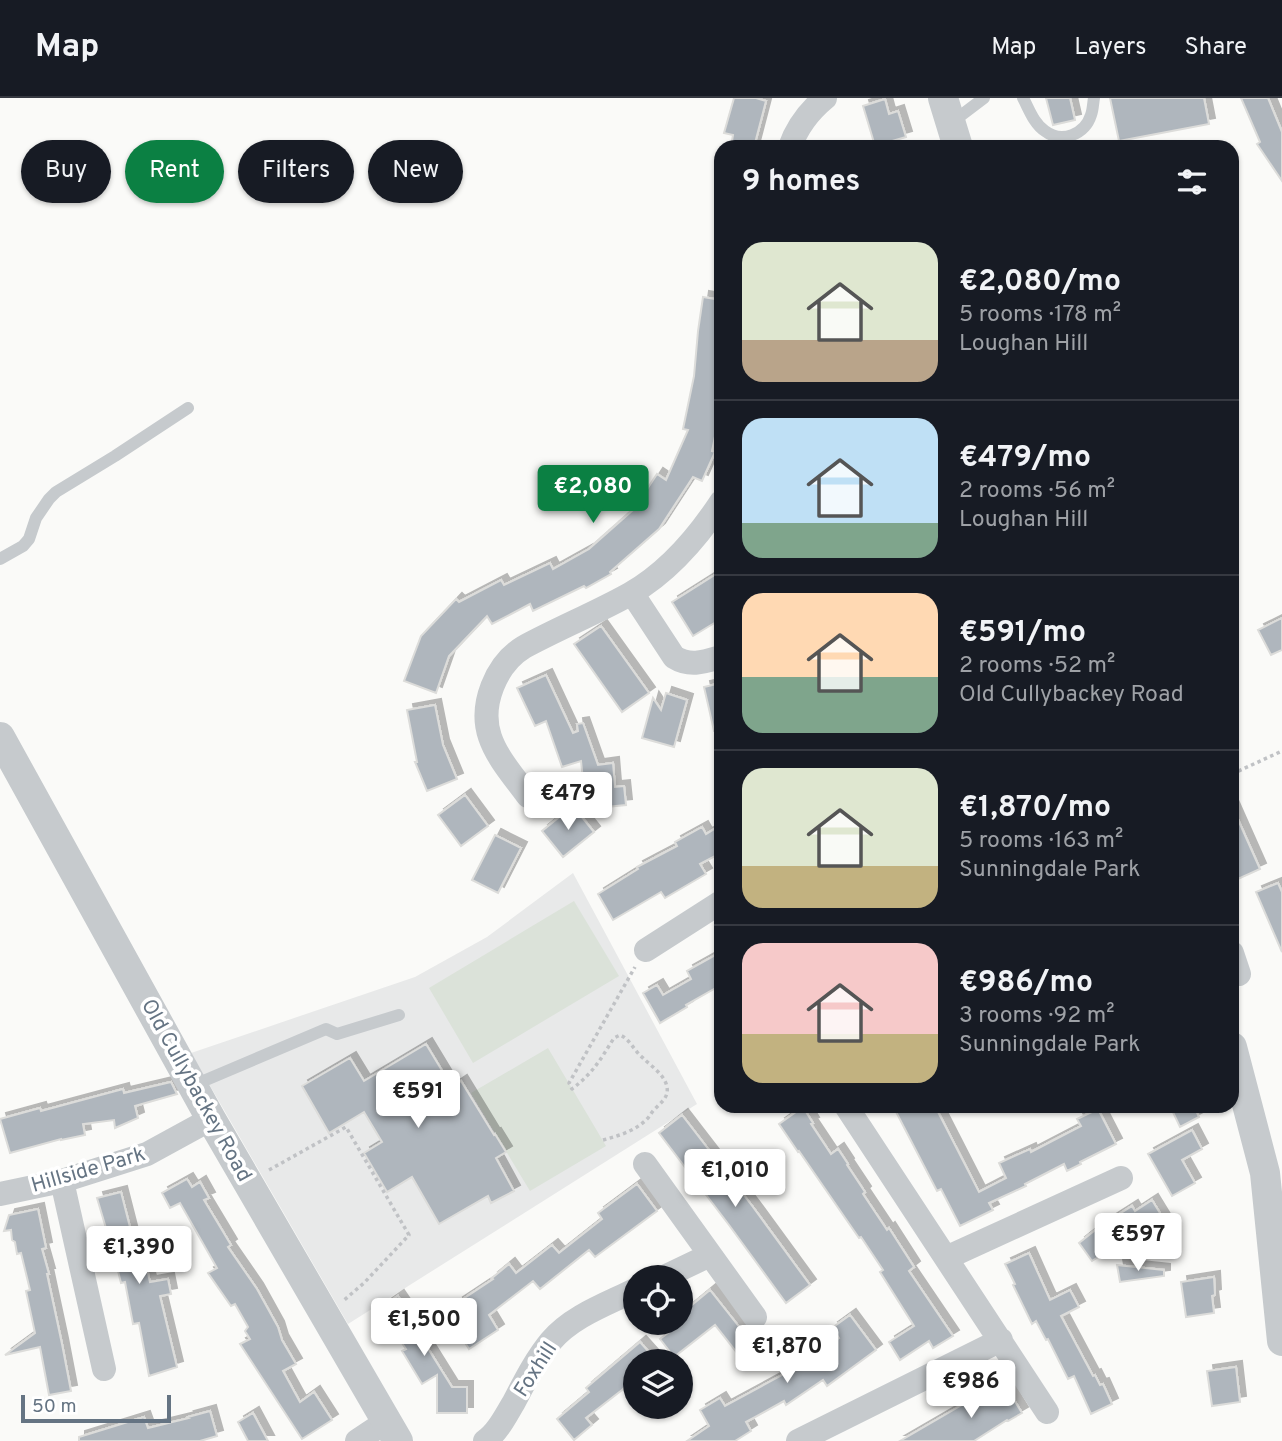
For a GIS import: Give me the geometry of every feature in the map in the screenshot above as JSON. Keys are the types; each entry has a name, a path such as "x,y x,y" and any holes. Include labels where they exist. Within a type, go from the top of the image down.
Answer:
{"street":[{"path":"793,140 801,123 825,98"},
{"path":"528,796 490,738 488,708 491,692 507,660 518,650 632,593 686,547 714,511"},
{"path":"632,593 674,657 692,664 714,659"},
{"name":"Old Cullybackey Road","path":"0,737 211,1119 393,1431"},
{"path":"646,950 714,906"},
{"path":"1239,1074 1265,1173 1282,1341"},
{"path":"851,1113 1047,1412"},
{"name":"Hillside Park","path":"0,1194 62,1181 147,1154 211,1119"},
{"path":"645,1164 755,1317"},
{"path":"946,1258 1121,1178"},
{"path":"62,1181 104,1369"},
{"path":"689,1265 710,1255"},
{"name":"Foxhill","path":"485,1441 501,1422 555,1337 573,1321 623,1296"},
{"path":"798,1441 1001,1340"},
{"path":"357,1441 393,1431"}],"lane":[{"path":"951,123 984,98"},
{"path":"1023,98 1037,124 1045,132 1066,137 1082,130 1090,117 1094,98"},
{"path":"0,559 23,546 29,539 36,518 56,492 188,408"},
{"path":"194,1085 326,1029 337,1034 399,1015"}],"path":[{"path":"1239,771 1282,751"},
{"path":"603,1140 618,1136 642,1123 668,1092 665,1081 624,1036 620,1035 614,1038 592,1073 572,1089 569,1083 646,950"},
{"path":"249,1181 346,1127 409,1235 354,1292 324,1315"}],"shaded area":[{"path":"573,873 697,1104 348,1324 191,1053 415,977 487,937"},
{"path":"574,901 619,976 473,1063 429,988"},
{"path":"548,1048 606,1146 530,1191 471,1093"}],"building":[{"path":"734,98 766,101 756,140 732,140 733,135 724,133"},
{"path":"1046,98 1070,98 1075,120 1053,125"},
{"path":"1110,98 1204,98 1209,124 1119,140"},
{"path":"1241,98 1268,98 1282,132 1282,181 1257,144 1260,142"},
{"path":"885,99 889,114 898,111 906,137 873,140 863,106"},
{"path":"703,297 714,299 714,454 702,481 693,477 659,529 610,572 611,574 533,611 530,604 492,624 487,616 449,656 436,693 404,681 421,636 456,599 459,602 501,580 504,585 550,563 553,569 589,549 634,509 657,474 666,480 688,430 683,429 694,376"},
{"path":"714,575 714,623 693,636 672,602"},
{"path":"1282,618 1282,650 1271,655 1258,630"},
{"path":"601,626 649,693 622,712 574,644"},
{"path":"546,675 573,733 578,731 577,724 583,723 598,765 613,763 615,787 624,786 626,805 586,809 581,761 562,767 546,721 535,726 517,688"},
{"path":"714,685 714,731 704,687"},
{"path":"666,693 687,700 674,747 642,738 653,698 661,710"},
{"path":"435,705 443,745 457,779 427,791 415,762 407,710"},
{"path":"465,795 488,826 461,846 438,815"},
{"path":"573,806 594,832 563,857 542,831"},
{"path":"1239,822 1260,869 1239,879"},
{"path":"702,827 706,834 714,829 714,857 700,864 706,874 665,898 661,892 613,920 598,894 638,869 637,867 677,846 675,842"},
{"path":"495,835 521,848 498,893 472,880"},
{"path":"1278,883 1282,892 1282,952 1256,892"},
{"path":"714,956 714,989 660,1023 643,993 657,985 663,995 691,979 687,971"},
{"path":"426,1044 452,1087 461,1081 506,1152 496,1158 514,1191 491,1203 488,1196 439,1224 412,1177 387,1192 364,1153 382,1142 364,1112 329,1133 302,1086 350,1058 364,1081"},
{"path":"171,1082 177,1094 135,1106 138,1118 115,1128 114,1120 83,1124 85,1135 10,1153 0,1119 123,1089 124,1093"},
{"path":"795,1113 807,1113 831,1154 838,1149 865,1192 863,1194 914,1267 909,1271 953,1336 933,1348 929,1341 900,1360 889,1342 914,1326 861,1237 859,1238 779,1124"},
{"path":"897,1113 939,1113 979,1192 1006,1178 999,1163 1030,1149 1031,1152 1081,1126 1077,1119 1090,1113 1100,1113 1116,1144 1067,1171 1064,1164 1025,1184 1026,1186 989,1203 993,1210 960,1226 941,1189 937,1191"},
{"path":"1173,1113 1197,1113 1199,1117 1180,1127"},
{"path":"682,1115 810,1285 786,1303 659,1133"},
{"path":"1192,1130 1202,1149 1182,1160 1195,1183 1172,1196 1148,1154"},
{"path":"187,1179 192,1187 200,1182 209,1198 204,1200 231,1245 228,1247 257,1289 278,1327 296,1364 283,1371 300,1402 314,1392 332,1420 302,1439 240,1344 250,1339 245,1331 248,1327 235,1304 231,1306 208,1273 217,1268 180,1203 170,1208 162,1193"},
{"path":"637,1184 657,1211 595,1257 589,1250 540,1289 533,1281 489,1315 498,1330 469,1349 455,1326 467,1318 457,1303 493,1279 509,1264 516,1273 552,1245 559,1253 602,1219 598,1213"},
{"path":"121,1192 133,1239 140,1238 150,1282 168,1279 171,1294 160,1296 177,1367 149,1376 139,1323 133,1324 125,1282 121,1283 97,1198"},
{"path":"1152,1200 1166,1223 1115,1256 1114,1247 1092,1261 1079,1243 1132,1206 1135,1211"},
{"path":"38,1209 46,1248 42,1249 71,1391 49,1395 40,1347 5,1355 35,1333 26,1291 30,1290 21,1253 17,1254 11,1230 4,1231 9,1215"},
{"path":"1029,1253 1050,1300 1070,1290 1079,1307 1061,1316 1093,1376 1095,1375 1100,1385 1103,1384 1112,1404 1091,1414 1074,1376 1068,1379 1048,1339 1046,1340 1036,1321 1032,1324 1013,1285 1015,1284 1005,1264"},
{"path":"1117,1265 1164,1270 1164,1276 1120,1282"},
{"path":"1214,1277 1214,1313 1186,1317 1181,1282"},
{"path":"710,1290 752,1343 738,1354 715,1325 684,1349 668,1349 660,1339 665,1335 693,1335 693,1304"},
{"path":"398,1296 452,1387 467,1387 467,1413 437,1413 437,1375 422,1384 402,1351 406,1349 379,1309"},
{"path":"850,1315 876,1350 827,1386 823,1380 786,1405 784,1401 746,1422 751,1431 735,1441 687,1441 709,1426 700,1410 720,1398 725,1406 822,1350 839,1338 832,1328"},
{"path":"640,1342 646,1349 632,1349"},
{"path":"623,1356 623,1389 586,1418 592,1425 574,1440 557,1419 589,1392 586,1388"},
{"path":"1236,1367 1240,1402 1212,1406 1207,1371"},
{"path":"1005,1385 1022,1413 974,1441 900,1441 967,1402 970,1407"},
{"path":"210,1411 217,1436 200,1441 79,1441 79,1437 144,1417 148,1428"},
{"path":"253,1413 268,1441 248,1441 238,1422"}]}
